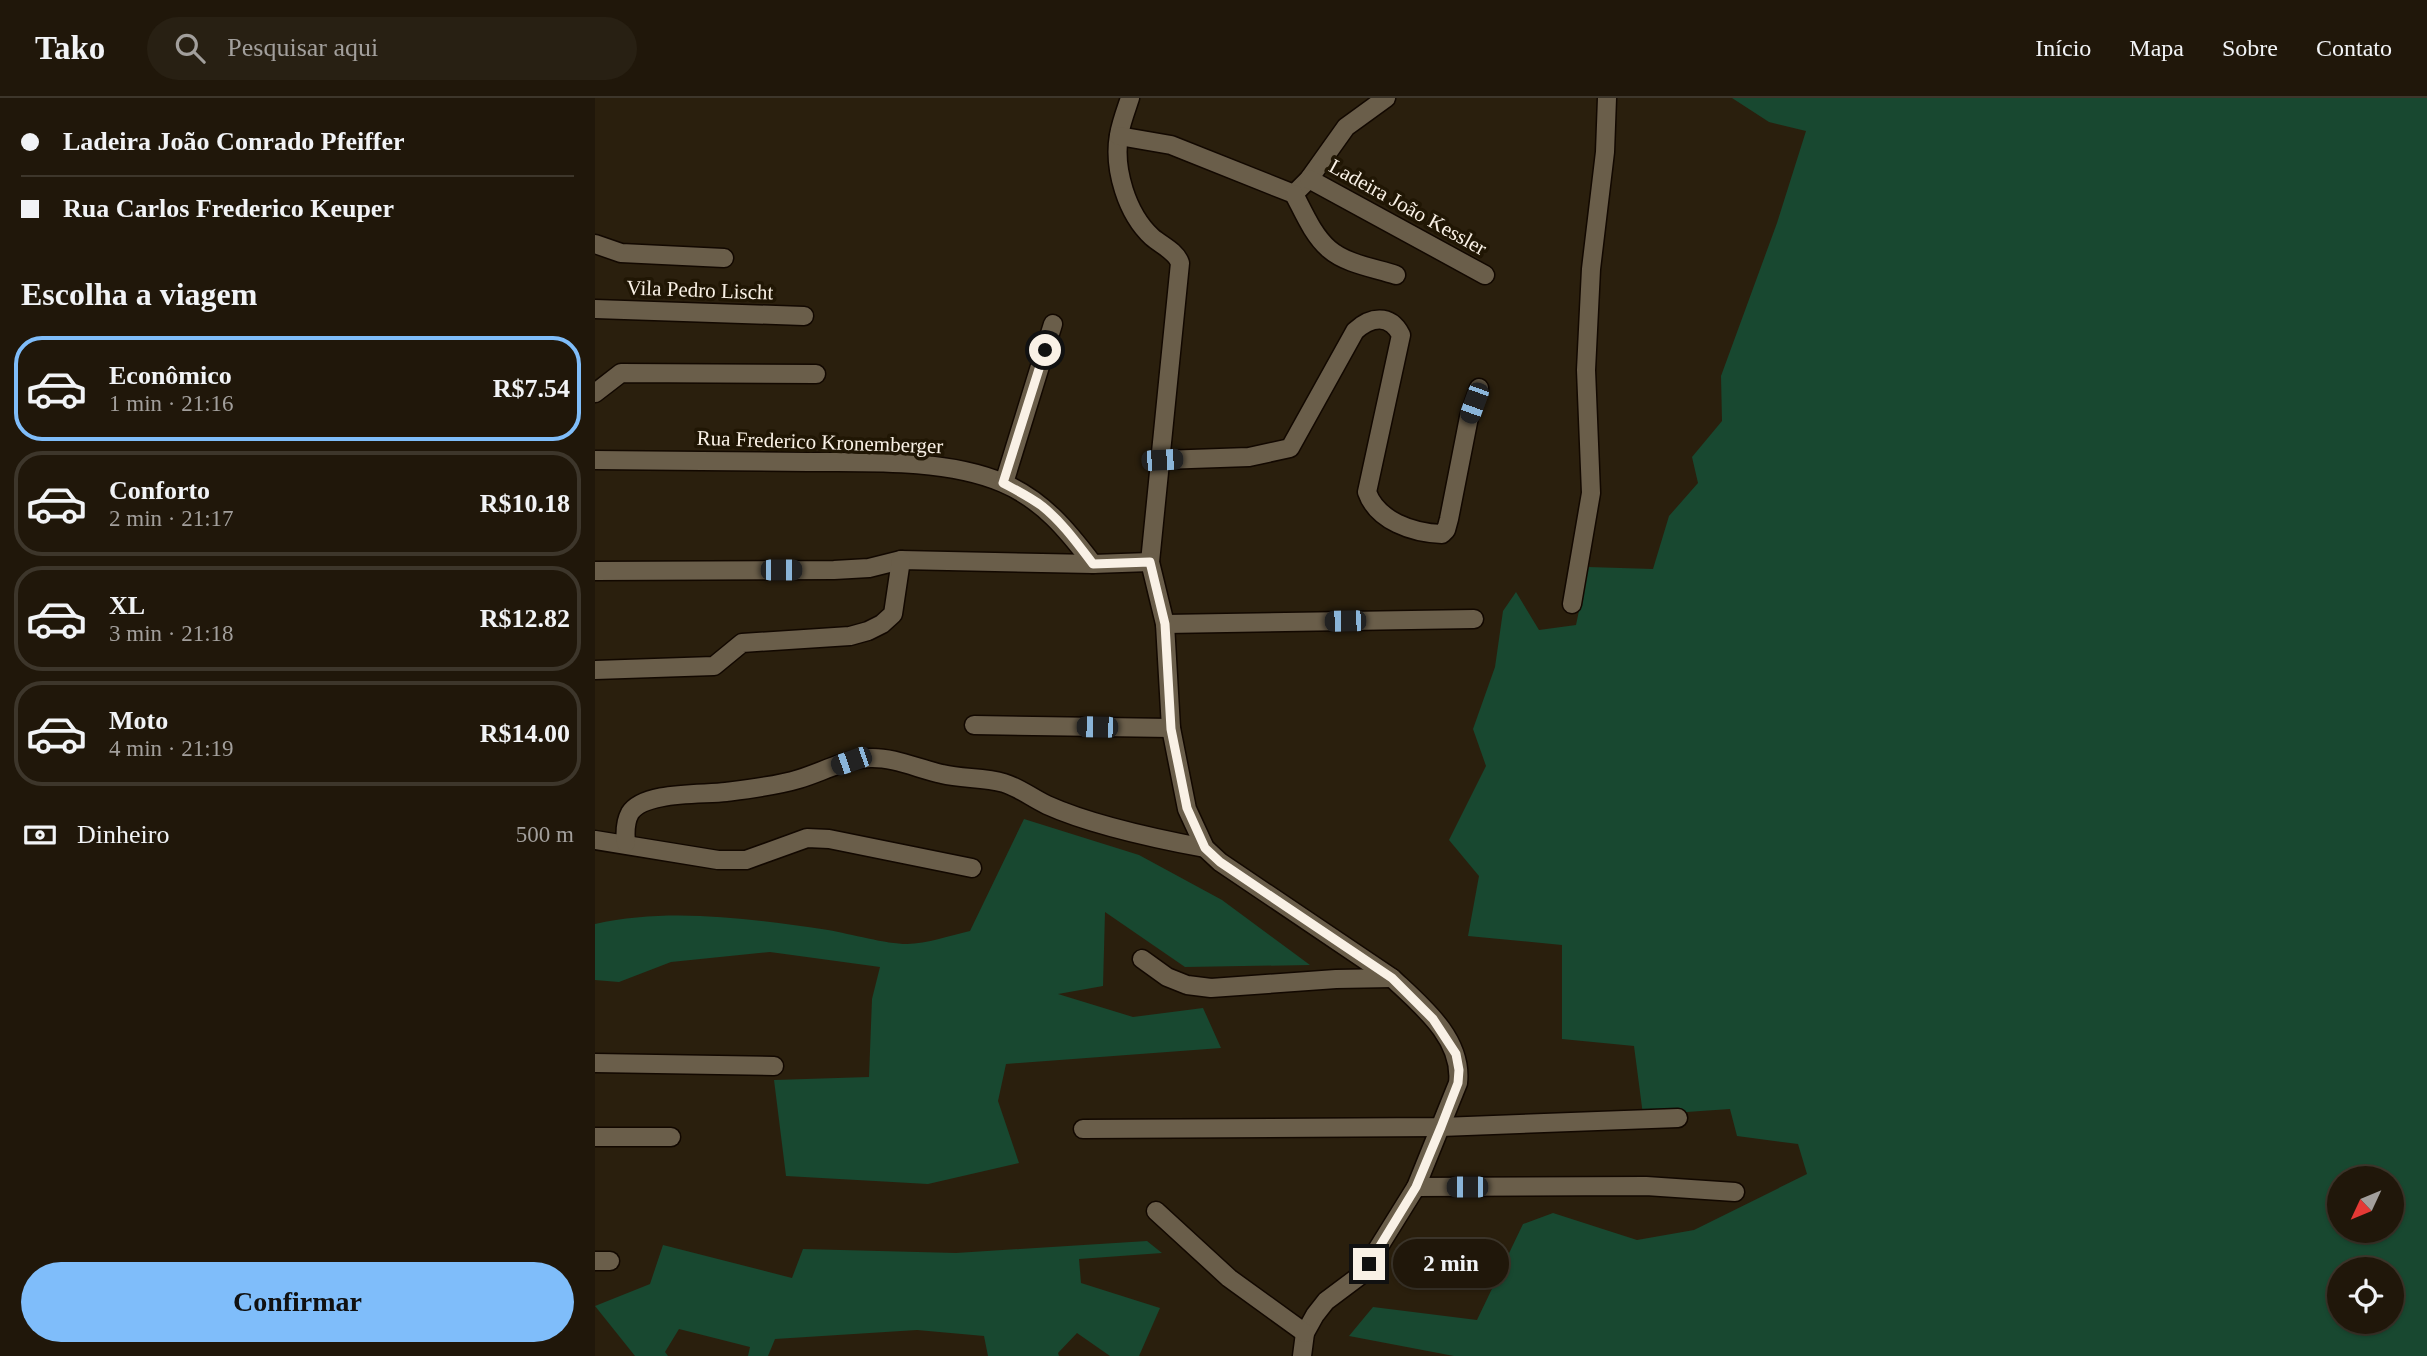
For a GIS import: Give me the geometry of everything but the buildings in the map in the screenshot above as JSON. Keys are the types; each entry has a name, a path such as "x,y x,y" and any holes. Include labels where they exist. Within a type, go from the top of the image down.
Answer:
{"street":[{"path":"1130,98 1119,136 1118,160 1130,205 1152,237 1178,257 1181,263 1150,562 1165,624 1171,729 1187,808 1205,848 1220,862 1392,978 1433,1019 1456,1054 1459,1070 1458,1083 1416,1187 1362,1274 1326,1301 1305,1333 1302,1356"},
{"path":"1294,194 1309,179 1346,127 1386,98"},
{"path":"1572,604 1591,493 1586,370 1591,268 1605,152 1607,98"},
{"path":"1119,136 1171,145 1294,194 1316,235 1330,250 1396,275"},
{"name":"Ladeira João Kessler","path":"1309,179 1485,275"},
{"path":"595,244 621,253 724,258"},
{"name":"Vila Pedro Lischt","path":"595,309 804,316"},
{"path":"1162,460 1249,457 1290,448 1355,331 1364,322 1377,318 1387,320 1401,335 1367,492 1377,510 1387,518 1425,533 1441,534 1446,530 1449,519 1469,417 1479,388"},
{"path":"1003,483 1053,324"},
{"path":"595,393 621,373 816,374"},
{"name":"Rua Frederico Kronemberger","path":"595,460 878,462 958,469 1003,483 1048,511 1063,525 1093,564"},
{"path":"595,571 834,570 869,568 901,560 1093,564 1150,562"},
{"path":"595,670 714,666 742,643 850,636 868,631 893,614 901,560"},
{"path":"1165,624 1473,619"},
{"path":"974,725 1171,729"},
{"path":"626,844 627,820 636,806 643,801 659,797 755,788 796,780 851,761 884,758 959,778 1002,782 1047,805 1085,818 1164,840 1205,848"},
{"path":"595,840 706,858 746,860 807,838 829,839 972,868"},
{"path":"1142,959 1167,976 1187,985 1211,988 1392,978"},
{"path":"595,1063 774,1066"},
{"path":"1083,1129 1441,1127 1678,1118"},
{"path":"595,1137 671,1137"},
{"path":"1416,1187 1646,1186 1735,1192"},
{"path":"1156,1211 1229,1278 1305,1333"}],"green space":[{"path":"1732,98 2427,98 2427,1356 1454,1356 1349,1336 1373,1307 1477,1320 1523,1224 1553,1213 1637,1240 1694,1230 1807,1174 1798,1144 1737,1136 1730,1109 1643,1115 1634,1046 1562,1039 1562,945 1468,936 1479,876 1449,840 1486,766 1473,729 1495,667 1503,611 1516,592 1539,630 1576,625 1588,567 1653,569 1669,516 1698,483 1692,457 1722,421 1721,376 1777,223 1806,131 1769,122"},
{"path":"1024,819 1139,855 1222,900 1310,965 1185,967 1105,912 1103,986 1058,994 1133,1017 1203,1008 1221,1048 1006,1064 998,1101 1019,1163 928,1184 786,1176 774,1080 869,1077 872,999 880,967 770,952 671,962 619,982 595,980 595,924 624,919 682,916 741,919 828,930 899,944 931,941 970,931"},
{"path":"1147,1241 1162,1253 1079,1259 1081,1283 1160,1308 1139,1356 1110,1356 1077,1333 1058,1353 1059,1356 988,1356 984,1336 917,1330 775,1339 768,1356 748,1356 750,1347 679,1329 665,1352 668,1356 635,1356 595,1306 650,1284 663,1245 792,1278 803,1249 956,1253"}],"route":[{"path":"1045,350 1003,483 1052,514 1093,564 1150,562 1165,624 1171,729 1176,757 1187,808 1205,848 1220,862 1392,978 1433,1019 1456,1054 1458,1083 1441,1127 1416,1187 1369,1264"}]}
